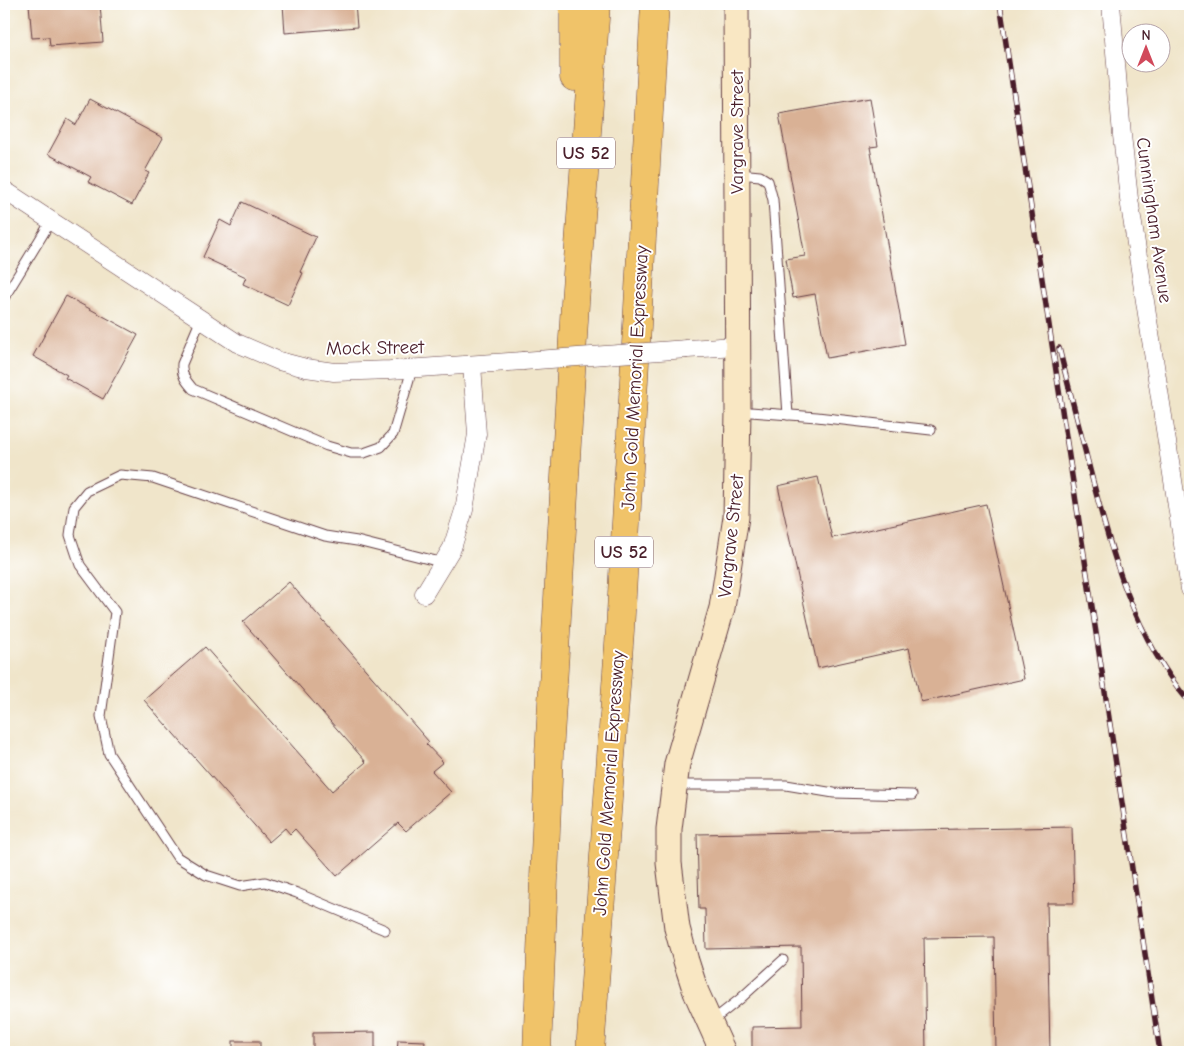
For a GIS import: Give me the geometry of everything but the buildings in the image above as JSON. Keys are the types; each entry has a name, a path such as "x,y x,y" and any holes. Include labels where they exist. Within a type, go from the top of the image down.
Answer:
{"highway":[{"path":"574,4 575,303"},
{"name":"US 52","path":"537,1052 550,745 575,303 596,4"},
{"name":"John Gold Memorial Expressway","path":"590,1052 620,630 655,4"},
{"path":"653,51 660,4"}],"street":[{"name":"Vargrave Street","path":"723,1052 696,992 677,928 669,863 669,829 677,764 722,608 736,517 737,346 748,175 736,4"},
{"name":"Cunningham Avenue","path":"1111,4 1129,199 1190,589"},
{"name":"Mock Street","path":"4,190 237,343 279,361 306,368 334,372 362,372 737,346"},
{"path":"424,594 452,548 459,528 475,450 477,425 472,365"}],"lane":[{"path":"748,175 768,181 773,200 788,414"},
{"path":"4,298 51,221"},
{"path":"201,319 181,370 185,380 193,389 327,446 351,453 364,454 381,447 393,434 412,369"},
{"path":"738,410 932,430"},
{"path":"385,930 266,882 240,886 206,876 177,857 109,754 101,716 115,612 80,565 70,535 74,507 87,491 120,475 153,478 325,536 357,541 444,563"},
{"path":"674,784 786,785 834,793 912,795"},
{"path":"710,1023 783,960"}],"railway":[{"path":"1000,4 1160,1052"},
{"path":"1059,348 1098,501 1127,593 1139,622 1154,650 1170,677 1190,703"}]}
